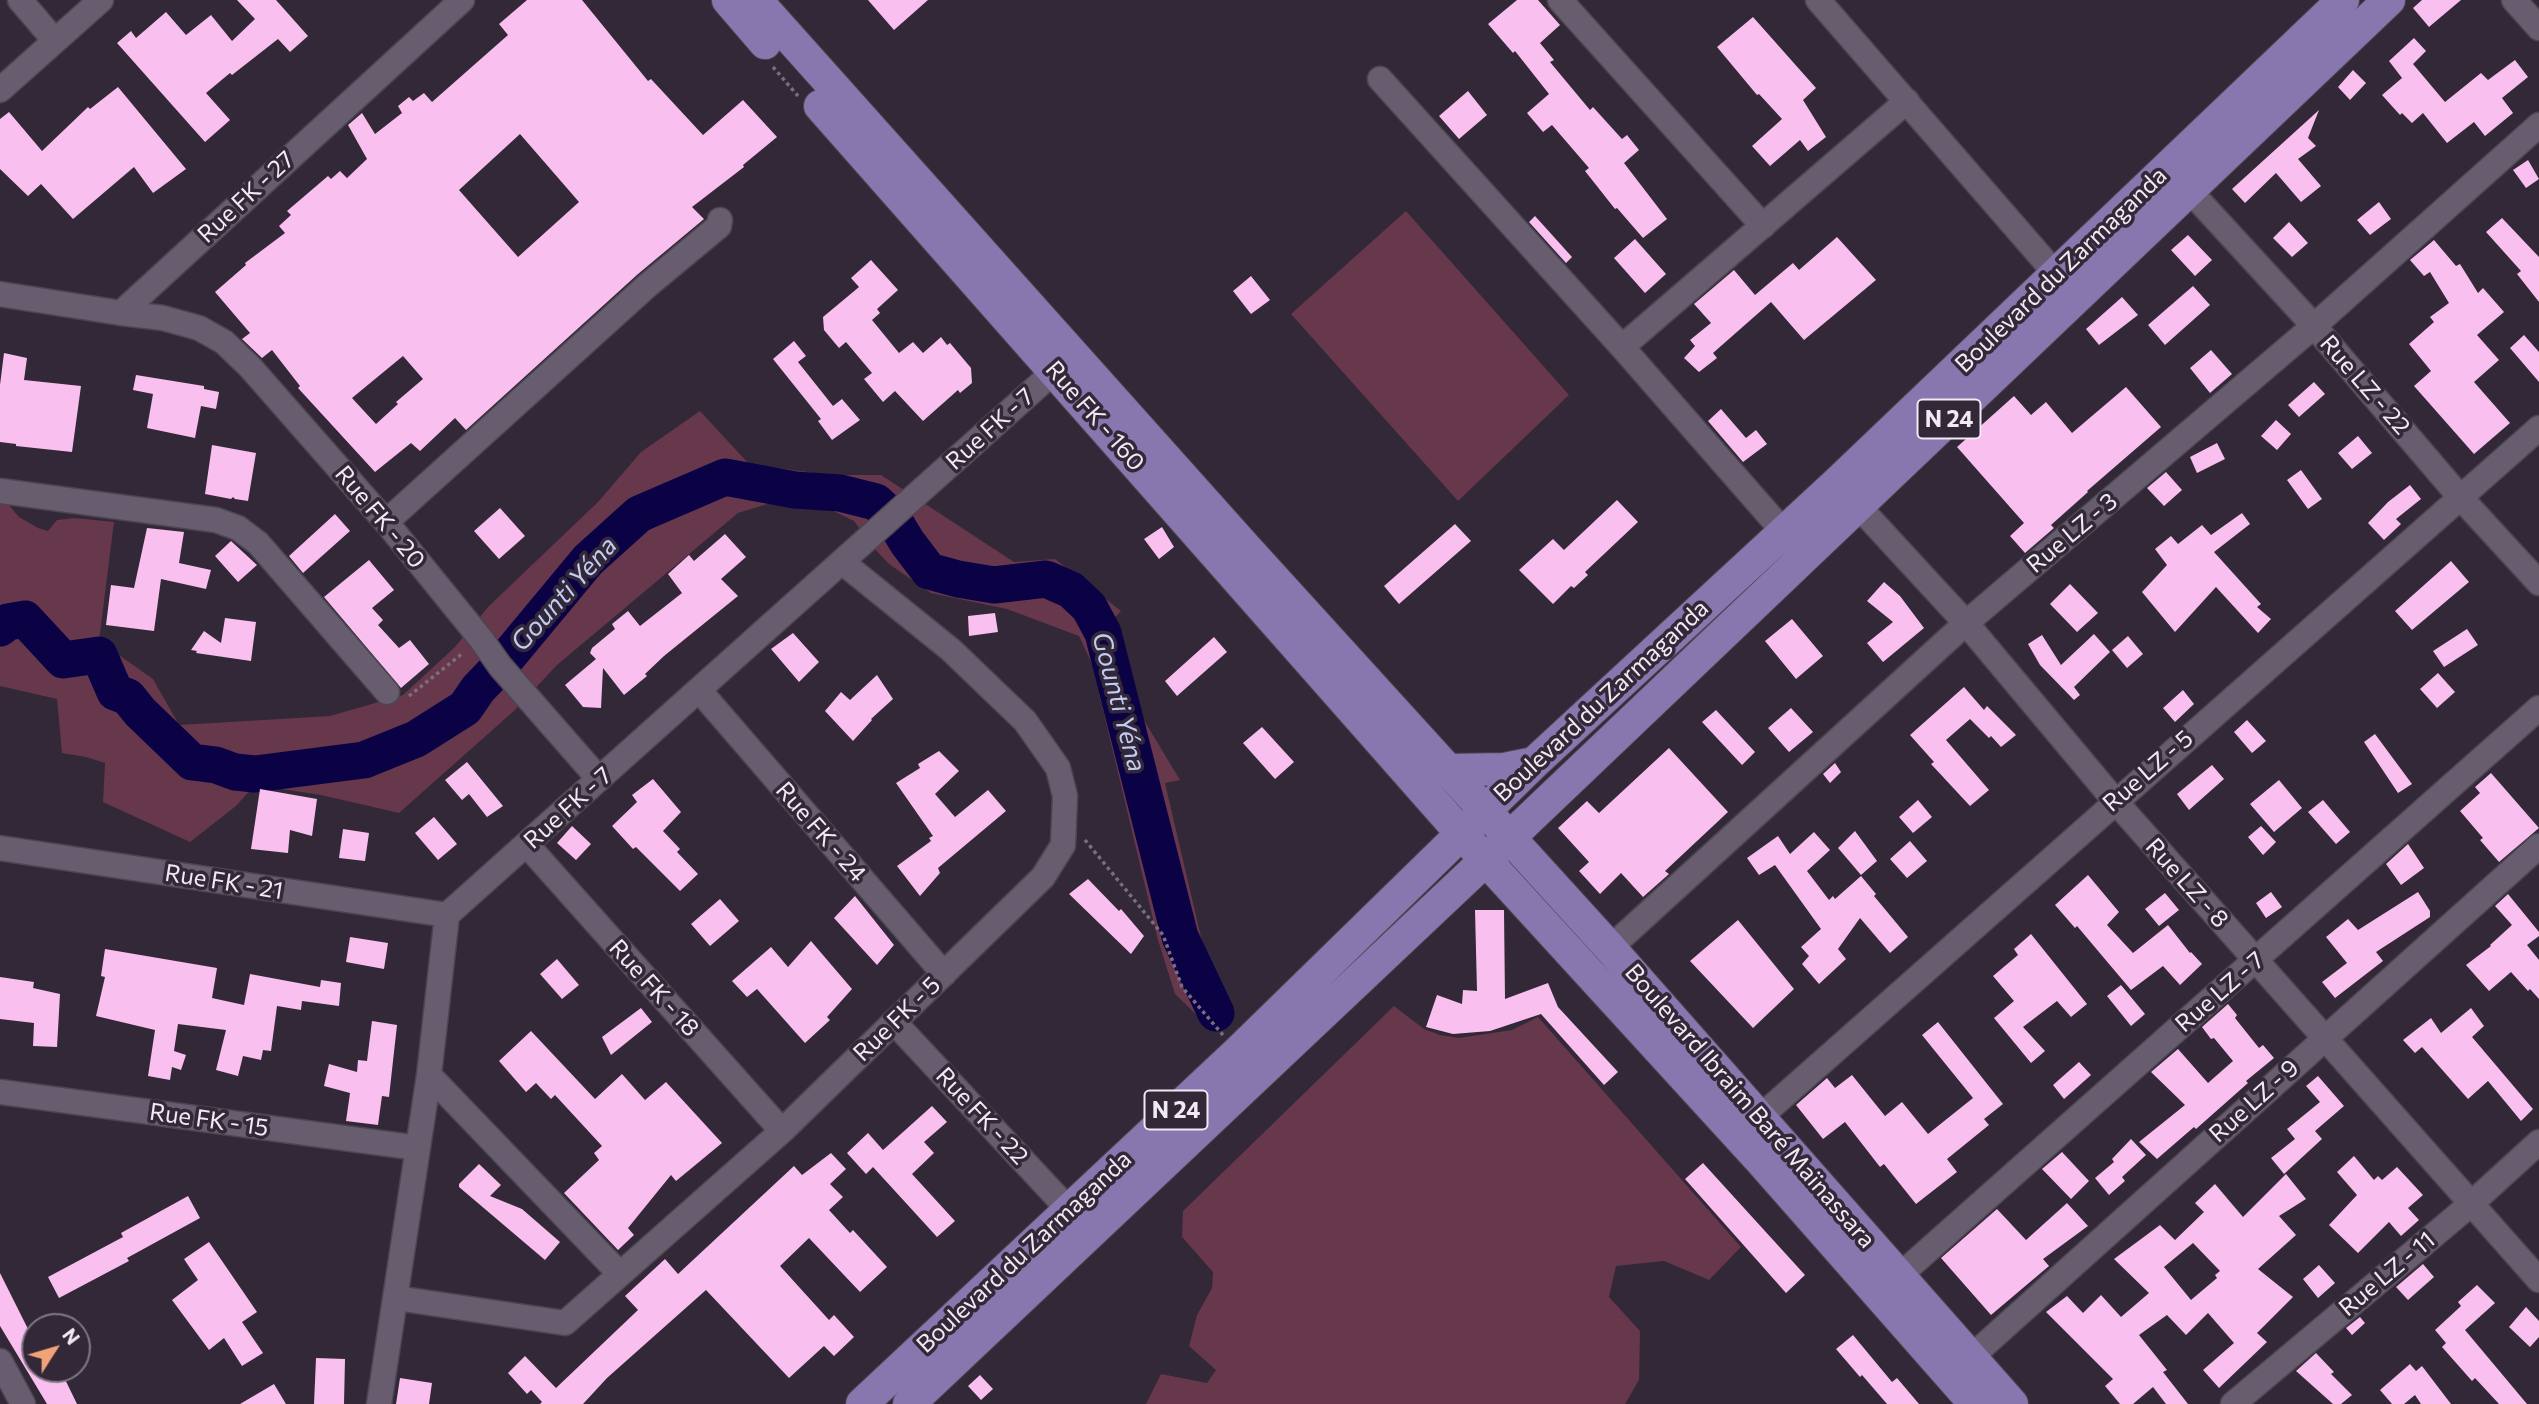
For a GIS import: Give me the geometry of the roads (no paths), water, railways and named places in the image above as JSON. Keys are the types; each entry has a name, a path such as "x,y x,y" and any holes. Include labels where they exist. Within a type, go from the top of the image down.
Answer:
{"main road":[{"name":"Rue FK - 160","path":"728,0 850,123 1064,362 1484,811"},
{"name":"Rue FK - 160","path":"756,0 850,123"},
{"name":"Boulevard du Zarmaganda","path":"862,1404 1238,1052 1534,763 1837,483 2343,0"},
{"name":"Boulevard du Zarmaganda","path":"909,1404 1510,837 2389,0"},
{"name":"Rue FK - 160","path":"1064,362 1461,833"},
{"path":"1448,770 1504,769 1534,763"},
{"path":"1412,776 1433,819 1431,863"},
{"name":"Boulevard Ibraim Baré Maïnassara","path":"1484,811 1610,948 2012,1404"},
{"name":"Boulevard Ibraim Baré Maïnassara","path":"1461,833 1752,1151 1975,1404"},
{"path":"944,1327 965,1351"}],"street":[{"path":"20,0 55,41"},
{"path":"0,90 101,0"},
{"name":"Rue FK - 27","path":"121,313 462,0"},
{"path":"1560,0 1763,226"},
{"path":"1818,0 2056,274"},
{"path":"2514,0 2539,28"},
{"path":"1380,79 1622,347 1783,531"},
{"path":"1622,347 1908,101"},
{"name":"Rue LZ - 3","path":"1610,948 1966,623 2314,326 2539,125"},
{"name":"Rue LZ - 22","path":"2189,190 2314,326 2460,497 2539,583"},
{"path":"386,522 648,285 719,226 720,220"},
{"path":"0,294 121,313"},
{"name":"Rue FK - 20","path":"121,313 163,318 200,328 224,342 250,367 386,522 500,666 599,779"},
{"name":"Rue FK - 7","path":"447,915 1064,362"},
{"name":"Rue LZ - 5","path":"1760,1117 2539,428"},
{"name":"Rue LZ - 8","path":"1837,483 1966,623 2115,801 2539,1280"},
{"path":"0,491 216,520 238,528 258,543 387,692"},
{"name":"Rue FK - 5","path":"396,1298 565,1323 782,1130 1043,877 1063,845 1065,796 1058,768 1025,721 951,650 842,562"},
{"name":"Rue FK - 24","path":"699,690 944,974"},
{"name":"Rue LZ - 7","path":"1899,1276 2539,708"},
{"name":"Rue FK - 18","path":"527,845 782,1130"},
{"name":"Rue LZ - 9","path":"1970,1358 2539,846"},
{"name":"Rue FK - 21","path":"0,848 447,915"},
{"path":"379,1404 429,1075 447,915"},
{"name":"Rue FK - 22","path":"894,1022 1069,1210"},
{"path":"429,1075 620,1274"},
{"name":"Rue FK - 15","path":"0,1092 418,1149"},
{"name":"Rue LZ - 11","path":"2233,1404 2471,1204 2539,1142"},
{"path":"0,1362 16,1402"}],"waterway":[{"name":"Gounti Yéna","path":"0,628 8,622 25,619 63,660 99,655 115,692 128,697 192,762 255,774 364,760 416,739 465,708 478,689 588,560 639,514 725,477 795,490 840,493 876,502 892,517 929,571 994,585 1046,579 1071,590 1089,607 1103,633 1180,937 1216,1013"}]}
